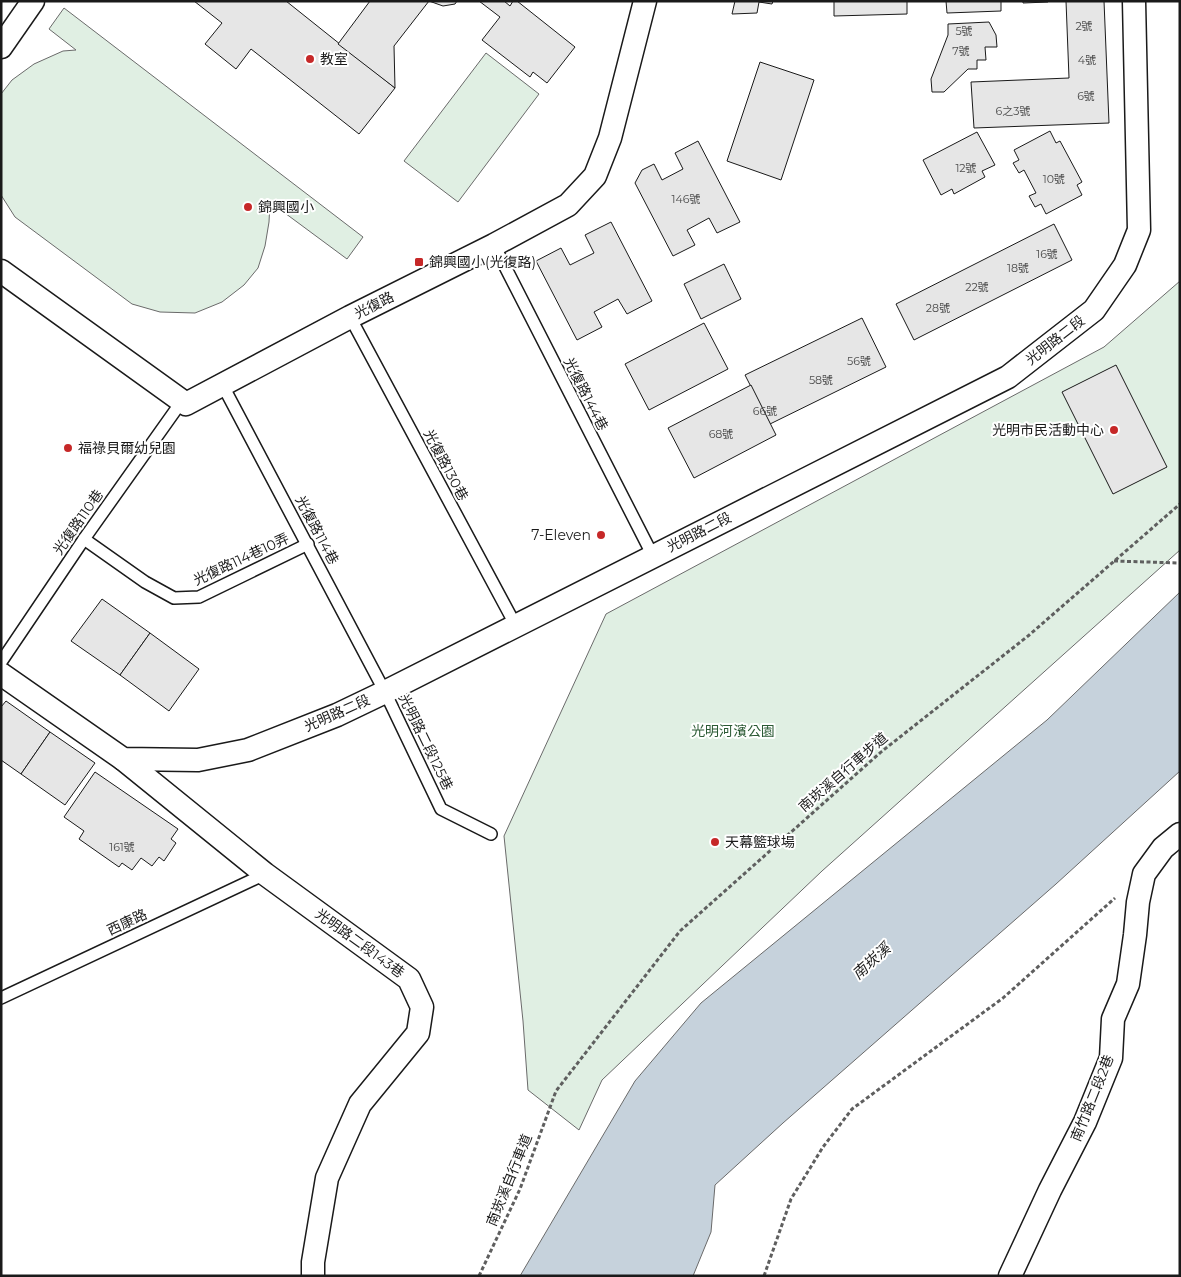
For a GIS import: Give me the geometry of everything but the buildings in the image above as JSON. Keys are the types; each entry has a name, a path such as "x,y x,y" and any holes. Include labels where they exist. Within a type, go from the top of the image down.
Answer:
{"street":[{"name":"光復路","path":"182,400 186,404 568,205 595,176 610,138 645,1"},
{"name":"光明路二段","path":"123,759 198,760 248,750 337,715 1008,377 1094,310 1125,265 1139,230 1134,1"},
{"path":"1,47 25,4"},
{"path":"1,271 182,400"},
{"path":"1,674 123,759"},
{"name":"光明路二段143巷","path":"123,759 265,874 409,979 422,1008 418,1032 360,1104 327,1178 312,1262 314,1276"},
{"name":"南竹路二段2巷","path":"1010,1276 1050,1190 1085,1122 1111,1058 1112,1020 1128,984 1138,902 1144,874 1163,848 1180,834"}],"lane":[{"name":"光復路144巷","path":"494,245 653,556"},
{"name":"光復路130巷","path":"350,317 516,626"},
{"name":"光復路114巷","path":"222,384 308,544 384,692"},
{"name":"光復路110巷","path":"1,662 84,539 182,400"},
{"name":"光復路114巷10弄","path":"84,539 145,582 174,598 199,597 308,544"},
{"name":"光明路二段125巷","path":"384,692 442,809 491,834"},
{"name":"西康路","path":"1,998 265,874"}],"path":[{"name":"南崁溪自行車步道","path":"556,1091 680,931 881,752 1028,636 1180,504"},
{"path":"1114,562 1180,563"},
{"path":"764,1276 791,1199 823,1147 852,1108 1003,998 1116,898"},
{"name":"南崁溪自行車道","path":"479,1276 520,1189 556,1091"}],"green space":[{"path":"64,8 363,237 347,259 270,202 265,246 258,268 244,285 222,302 195,313 160,312 132,304 15,217 1,195 1,94 12,80 34,64 63,51 76,50 49,29"},
{"path":"486,53 539,94 458,202 404,161"},
{"name":"光明河濱公園","path":"1180,281 1180,550 822,871 602,1080 579,1130 528,1090 523,1021 504,836 606,614 1104,347"}],"water":[{"name":"南崁溪","path":"1180,592 1180,771 1056,884 715,1185 711,1232 693,1276 520,1276 635,1081 701,1003 1047,720"}],"place":[{"name":"教室","path":"310,59"},
{"name":"錦興國小","path":"248,207"},
{"name":"錦興國小(光復路)","path":"419,262"},
{"name":"光明市民活動中心","path":"1114,430"},
{"name":"福祿貝爾幼兒園","path":"68,448"},
{"name":"7-Eleven","path":"601,535"},
{"name":"天幕籃球場","path":"715,842"}]}
